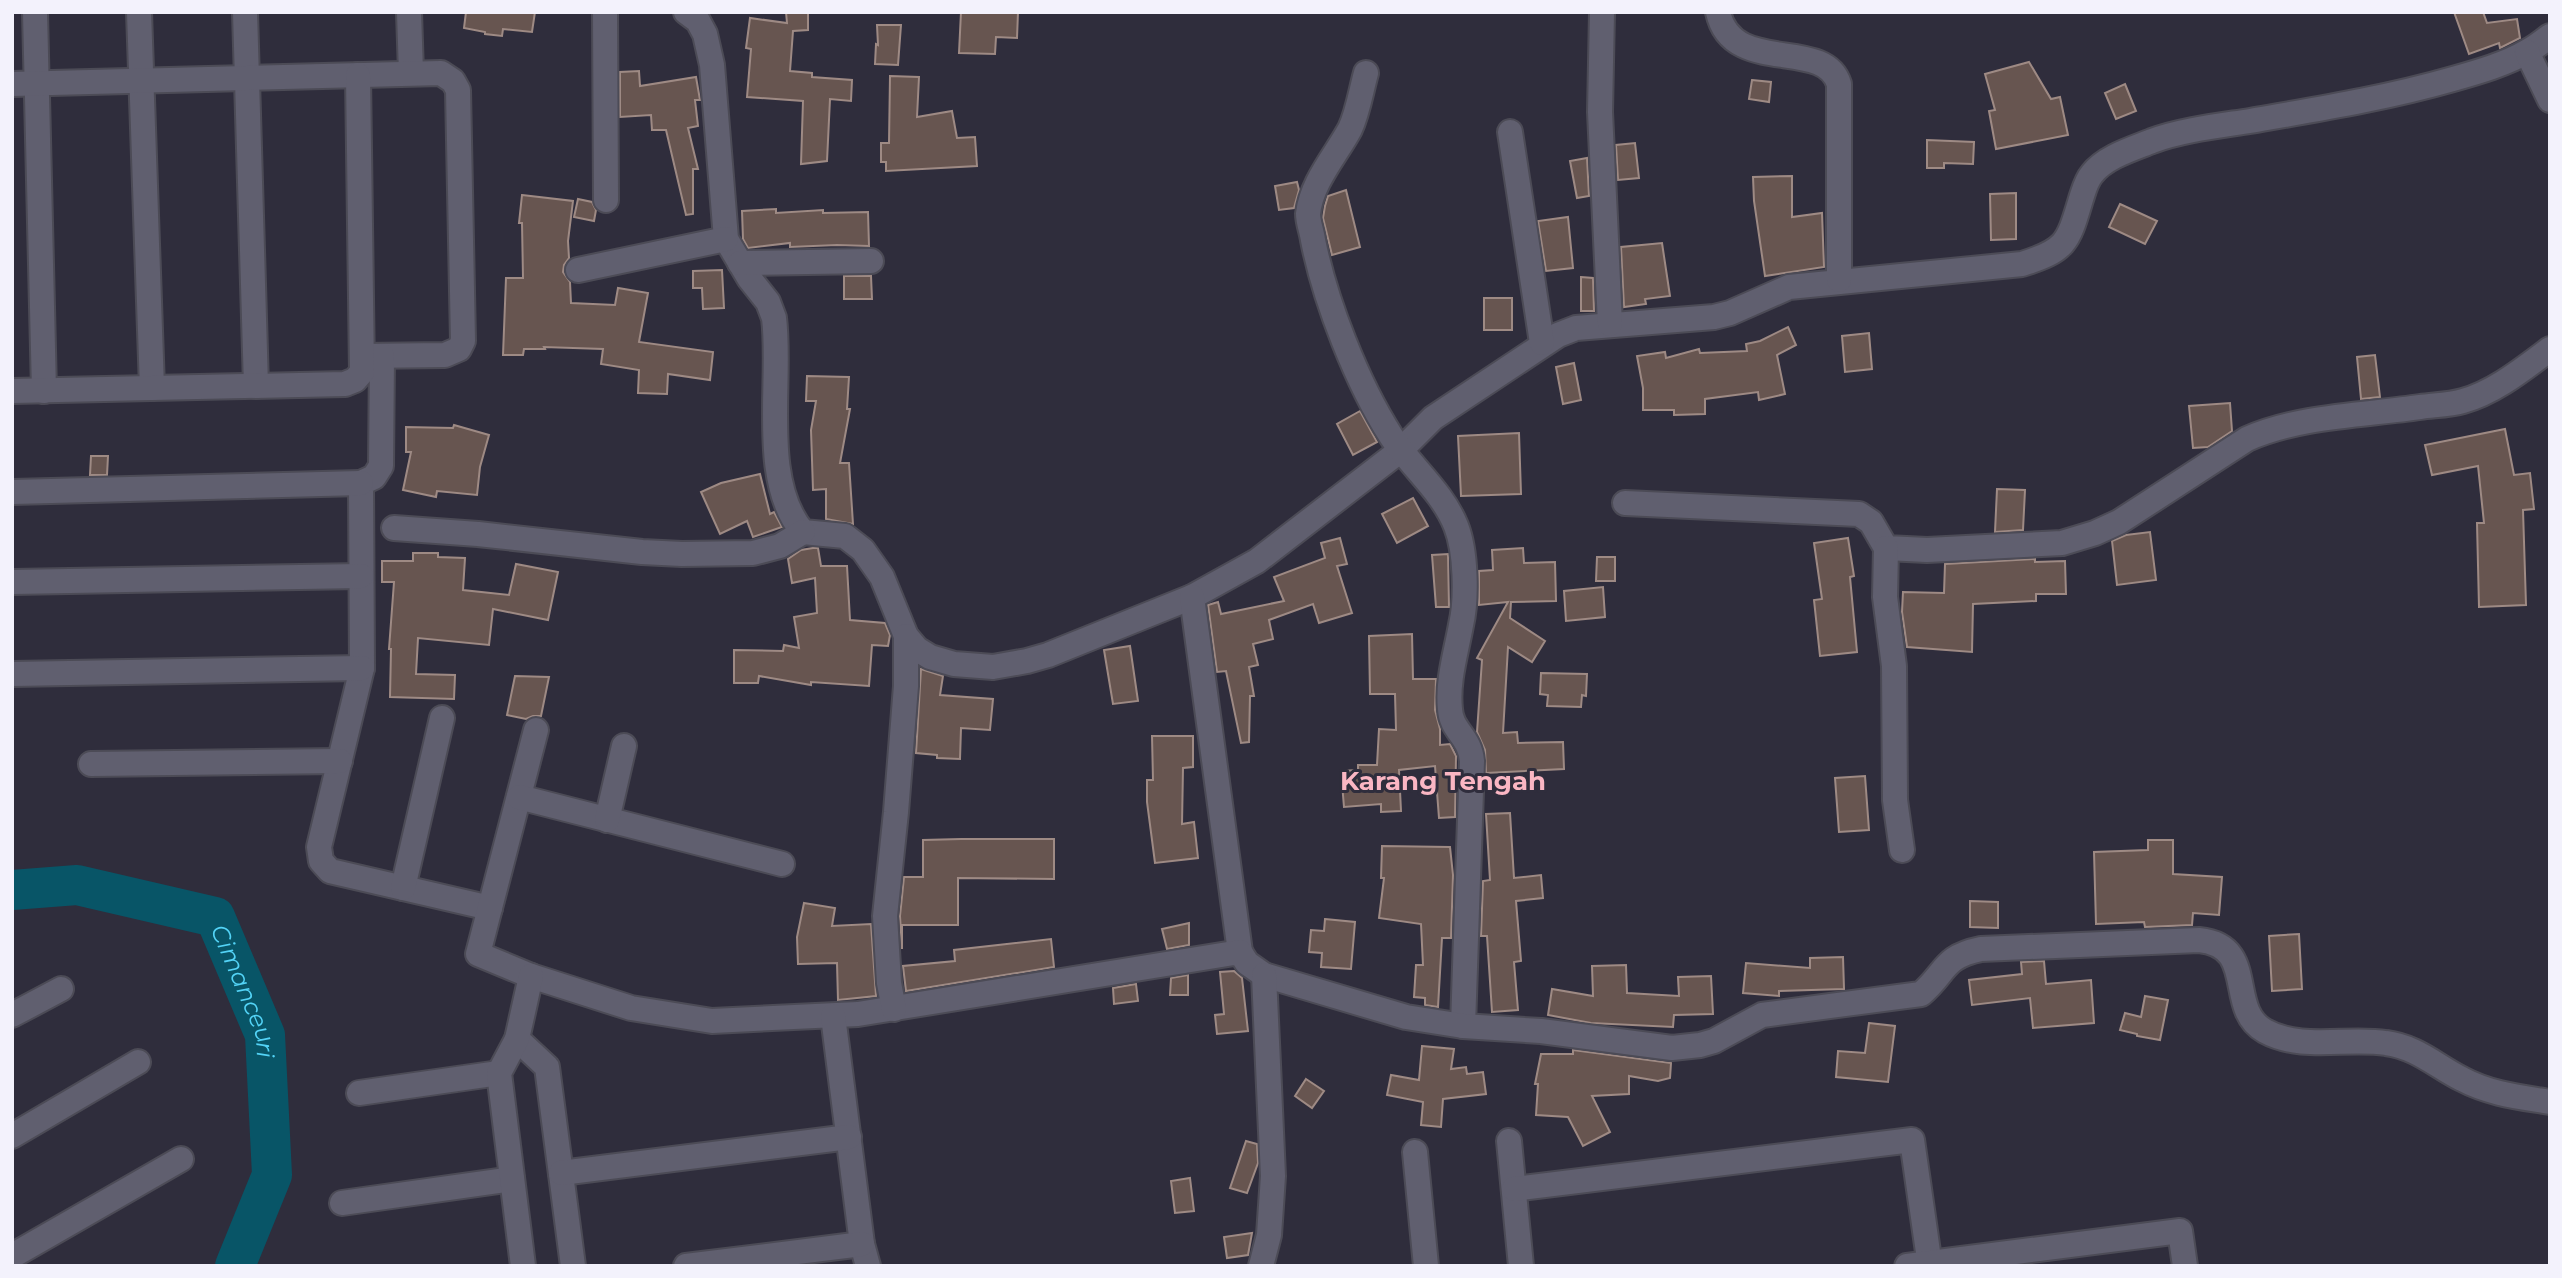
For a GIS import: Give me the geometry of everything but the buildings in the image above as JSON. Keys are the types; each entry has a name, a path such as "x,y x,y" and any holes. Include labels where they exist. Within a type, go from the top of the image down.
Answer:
{"street":[{"path":"35,12 24,84 44,391"},
{"path":"139,12 152,388"},
{"path":"245,12 256,386"},
{"path":"409,12 411,73"},
{"path":"604,12 606,200"},
{"path":"686,12 698,21 705,34 712,65 726,239 768,302 774,317 777,461 788,506 795,522 803,531"},
{"path":"1602,12 1600,112 1610,324"},
{"path":"1718,12 1725,31 1745,46 1827,65 1836,74 1839,83 1839,280"},
{"path":"394,527 642,552 694,554 753,553 780,546 803,531 845,536 863,550 882,577 906,636 917,649 930,657 954,664 993,667 1048,655 1192,597 1257,561 1401,450 1433,418 1542,343 1576,328 1714,317 1730,313 1789,287 2022,264 2059,248 2070,236 2085,186 2092,174 2118,155 2154,141 2415,90 2476,72 2528,52 2550,36"},
{"path":"2528,52 2550,100"},
{"path":"24,84 411,73 441,73 453,80 458,90 463,341 459,349 445,355 372,356"},
{"path":"1366,73 1352,126 1323,174 1308,215 1317,259 1347,346 1378,413 1401,450 1442,500 1456,527 1461,549 1464,586 1462,622 1452,663 1450,710 1452,721 1471,748 1472,761 1463,1026"},
{"path":"12,492 361,483 374,477 381,466 372,356 358,75"},
{"path":"1510,132 1542,343"},
{"path":"579,270 726,239"},
{"path":"740,262 871,261"},
{"path":"1885,548 1927,550 2062,543 2073,540 2119,522 2247,439 2263,432 2304,422 2463,401 2499,384 2550,349"},
{"path":"12,391 345,384 355,380 372,356"},
{"path":"361,483 362,668 319,847 321,861 330,871 490,908"},
{"path":"1625,503 1859,514 1871,522 1885,548 1885,597 1894,666 1895,800 1902,850"},
{"path":"12,582 361,576"},
{"path":"1192,597 1240,952 1247,963 1264,975 1386,1012 1463,1026 1541,1031 1685,1048 1714,1041 1762,1015 1921,995 1953,958 1966,952 1981,949 2199,940 2218,944 2229,953 2236,964 2247,1013 2252,1021 2274,1035 2290,1040 2384,1042 2404,1046 2484,1089 2550,1102"},
{"path":"894,1009 886,949 885,916 906,686 906,636"},
{"path":"12,674 362,668"},
{"path":"403,888 442,718"},
{"path":"536,730 478,954 531,976 631,1008 712,1021 833,1016 894,1009 1062,979 1240,952"},
{"path":"607,820 624,746"},
{"path":"91,764 340,761"},
{"path":"519,797 782,864"},
{"path":"1261,1266 1269,1235 1273,1176 1264,975"},
{"path":"523,1266 499,1073 517,1040 531,976"},
{"path":"12,1014 61,989"},
{"path":"686,1266 865,1255 833,1016"},
{"path":"517,1040 547,1067 573,1266"},
{"path":"12,1136 138,1062"},
{"path":"359,1093 499,1073"},
{"path":"561,1173 849,1137"},
{"path":"1514,1189 1912,1140 1922,1265 2180,1231 2185,1266"},
{"path":"1509,1141 1521,1266"},
{"path":"1415,1152 1426,1266"},
{"path":"12,1256 181,1159"},
{"path":"342,1203 512,1179"}],"waterway":[{"name":"Cimanceuri","path":"12,890 77,885 215,917 265,1035 272,1175 235,1266"}],"district":[{"name":"Karang Tengah","path":"1443,781"}]}
